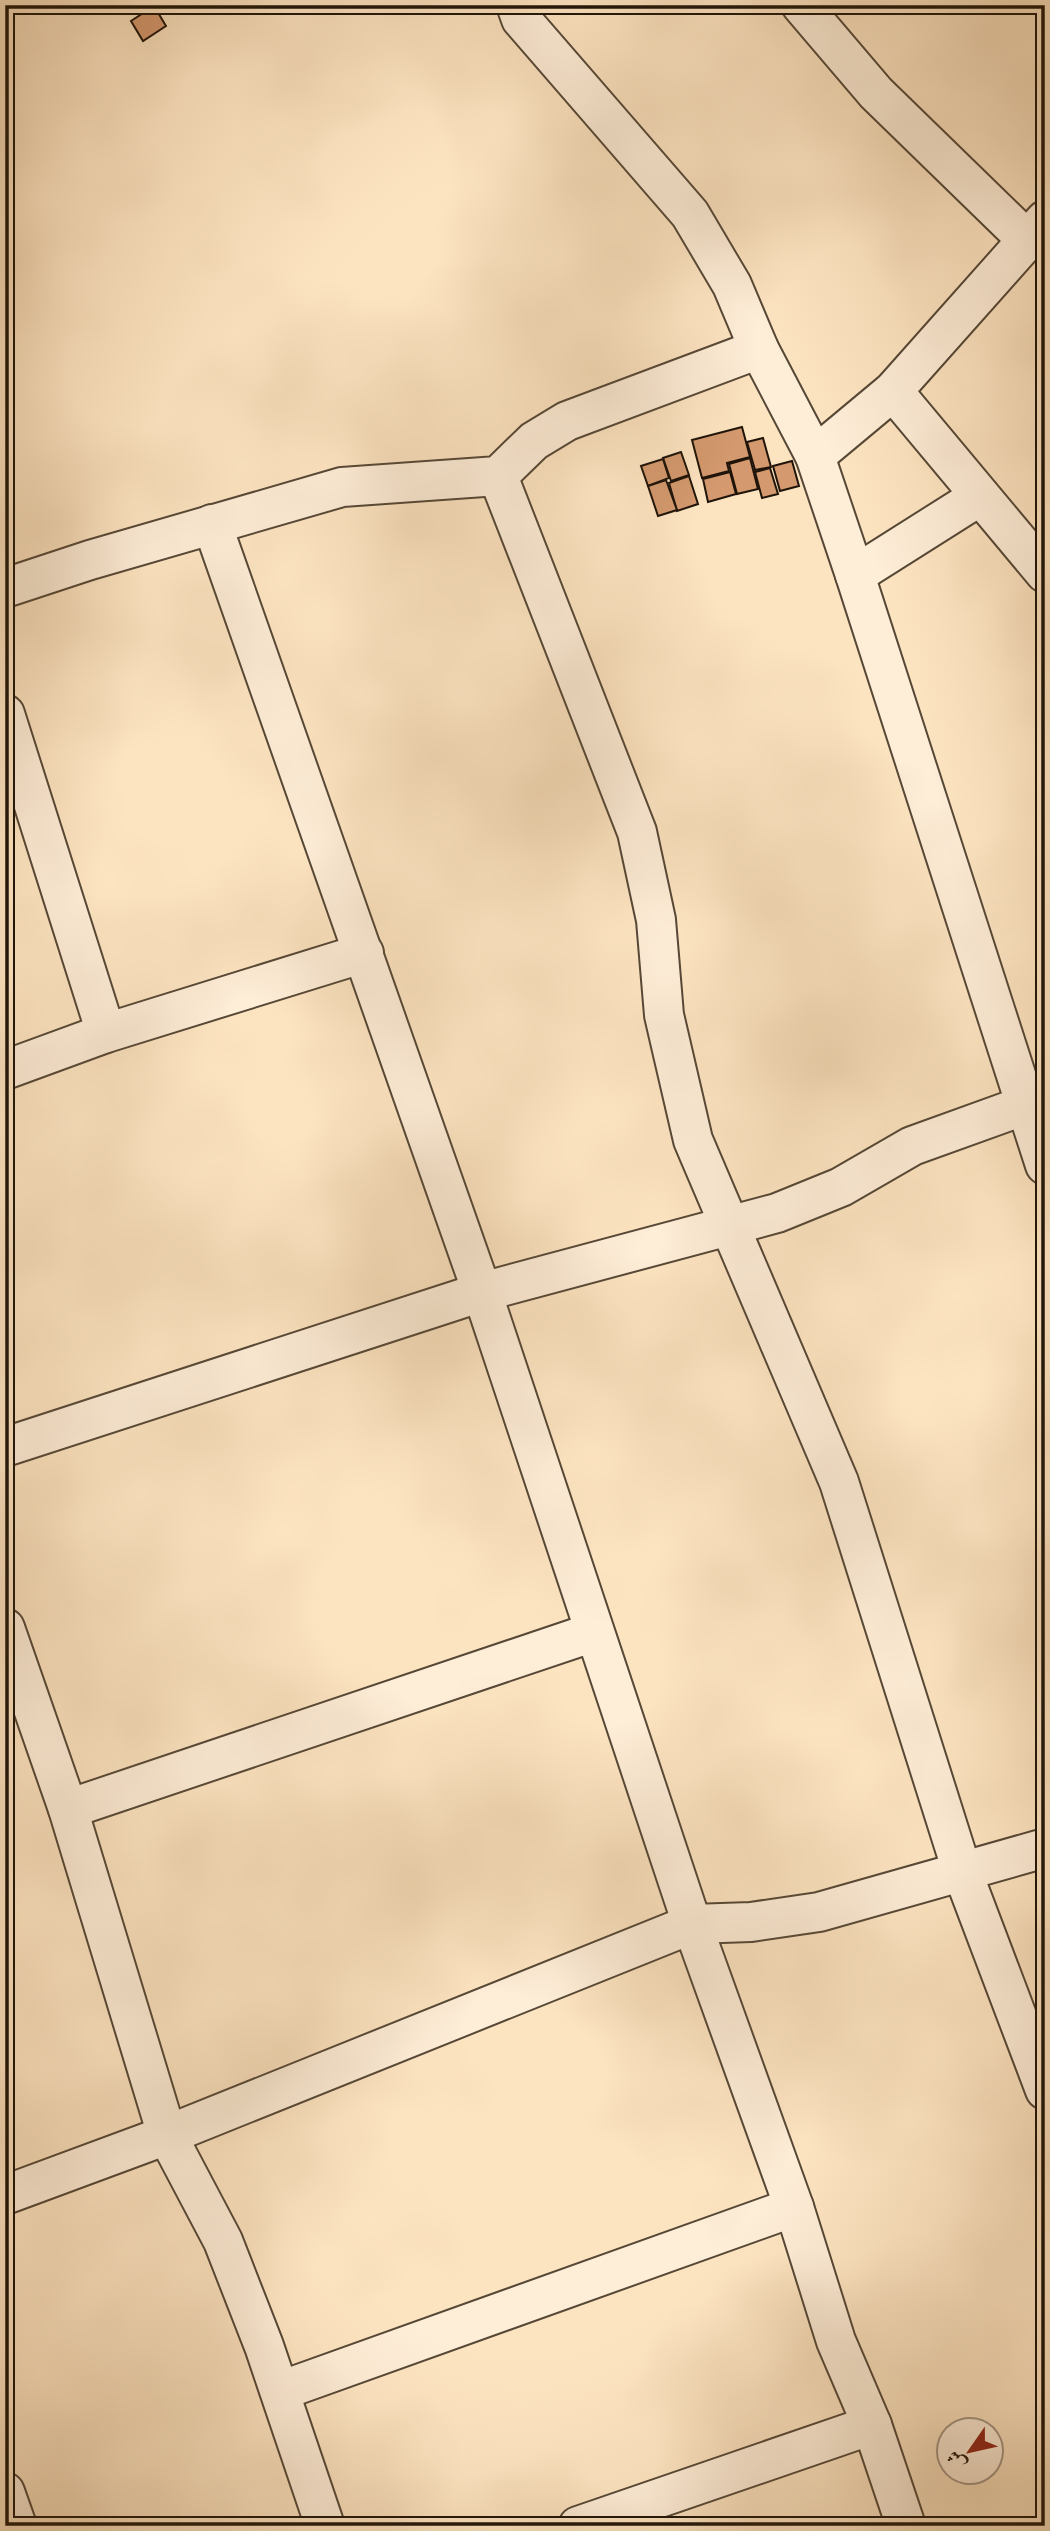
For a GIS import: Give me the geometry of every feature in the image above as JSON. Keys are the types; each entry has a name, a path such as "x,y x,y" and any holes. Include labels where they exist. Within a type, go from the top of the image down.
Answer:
{"street":[{"path":"516,5 522,19 690,214 732,285 759,349 815,456 1036,1101 1045,1165"},
{"path":"801,5 876,93 1036,230 893,391 815,456"},
{"path":"5,587 342,487 498,476 534,441 567,421 759,349"},
{"path":"893,391 1045,573"},
{"path":"498,476 637,832 656,920 664,1016 693,1140 839,1482 962,1871 1045,2090"},
{"path":"855,575 980,496"},
{"path":"212,524 482,1292 692,1924 794,2207 836,2341 872,2425 906,2526"},
{"path":"5,714 106,1033"},
{"path":"5,1070 106,1033 364,953"},
{"path":"5,1447 482,1292 790,1208 841,1186 912,1146 1036,1101"},
{"path":"5,1628 68,1809 167,2135 223,2241 280,2391 325,2526"},
{"path":"68,1809 594,1632"},
{"path":"5,2195 167,2135 692,1924 751,1922 819,1912 1045,1847"},
{"path":"280,2391 794,2207"},
{"path":"578,2526 872,2425"},
{"path":"5,2492 17,2526"}],"building":[{"path":"154,6 166,26 143,41 131,21"},
{"path":"742,427 750,457 727,463 729,471 702,478 692,440"},
{"path":"763,438 771,467 755,470 747,442"},
{"path":"681,452 689,475 671,481 663,458"},
{"path":"750,458 758,489 737,494 729,464"},
{"path":"663,459 669,478 648,486 641,466"},
{"path":"792,461 799,486 780,491 773,466"},
{"path":"770,468 778,494 762,498 755,472"},
{"path":"730,472 736,494 708,502 703,479"},
{"path":"689,476 698,504 677,511 669,483"},
{"path":"666,480 677,510 658,516 648,486"}]}
